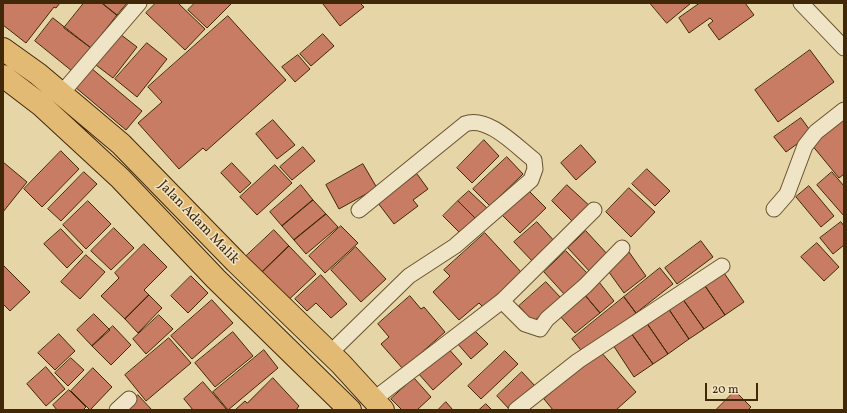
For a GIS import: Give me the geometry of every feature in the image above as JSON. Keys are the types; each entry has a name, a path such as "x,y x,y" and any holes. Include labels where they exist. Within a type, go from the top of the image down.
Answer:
{"main road":[{"name":"Jalan Adam Malik","path":"3,49 61,94 121,144 236,262 341,364 378,405"},
{"name":"Jalan Adam Malik","path":"3,76 41,105 120,178 341,407"},
{"path":"216,279 236,262"}],"street":[{"path":"61,94 139,3"},
{"path":"801,3 844,48"},
{"path":"774,210 787,194 805,146 816,132 844,110"},
{"path":"329,354 408,276 455,246 531,180 535,169 534,160 488,124 472,121 465,124 359,210"},
{"path":"378,405 502,301 594,210"},
{"path":"502,301 525,324 540,329 547,319 585,286 622,248"},
{"path":"516,410 578,361 722,266"},
{"path":"117,410 129,399"}],"building":[{"path":"3,3 60,3 56,8 54,7 26,43 3,25"},
{"path":"84,3 102,3 117,15 91,48 64,28"},
{"path":"102,3 127,3 117,15"},
{"path":"156,3 178,3 205,29 185,50 146,13"},
{"path":"195,3 231,4 207,28 188,10"},
{"path":"360,3 364,7 340,26 323,4"},
{"path":"650,3 691,3 667,23"},
{"path":"700,3 745,3 754,15 719,40 708,25 713,21 710,18 689,33 679,18"},
{"path":"228,16 286,80 206,151 203,148 179,169 138,123 162,102 148,87"},
{"path":"53,18 91,48 72,71 35,41"},
{"path":"116,31 137,47 113,78 92,62"},
{"path":"323,34 334,46 311,66 300,54"},
{"path":"147,43 167,59 137,97 115,79"},
{"path":"810,50 834,82 778,122 755,90"},
{"path":"298,55 310,69 295,82 282,67"},
{"path":"91,68 142,111 126,130 75,87"},
{"path":"844,117 844,174 839,178 811,144"},
{"path":"801,118 812,133 786,152 774,137"},
{"path":"273,120 295,145 277,159 256,134"},
{"path":"484,140 499,156 472,183 457,168"},
{"path":"581,145 596,162 576,180 561,163"},
{"path":"303,147 315,161 292,180 280,167"},
{"path":"61,151 79,169 42,207 24,189"},
{"path":"507,157 523,174 490,206 473,189"},
{"path":"3,162 27,182 3,212"},
{"path":"232,163 251,183 240,193 221,173"},
{"path":"363,164 377,188 339,209 326,185"},
{"path":"275,165 292,183 257,215 240,197"},
{"path":"647,169 670,191 655,206 632,184"},
{"path":"84,172 97,184 61,221 48,209"},
{"path":"832,172 844,186 844,216 817,185"},
{"path":"417,174 428,189 413,200 418,206 394,224 378,203"},
{"path":"301,185 313,200 282,226 270,212"},
{"path":"567,185 592,208 576,225 552,201"},
{"path":"809,186 834,216 821,227 796,197"},
{"path":"526,188 546,208 520,233 500,213"},
{"path":"629,188 655,212 631,237 606,212"},
{"path":"469,191 487,208 476,219 458,201"},
{"path":"313,200 326,214 294,240 282,226"},
{"path":"88,201 111,224 86,249 63,225"},
{"path":"458,201 476,219 461,234 443,216"},
{"path":"326,214 338,227 306,254 294,240"},
{"path":"537,222 557,244 535,264 514,242"},
{"path":"841,222 844,226 844,245 833,254 820,238"},
{"path":"341,226 358,243 325,273 309,256"},
{"path":"114,228 134,248 111,270 91,251"},
{"path":"61,229 83,252 67,268 44,244"},
{"path":"274,230 289,246 257,277 241,261"},
{"path":"586,231 609,256 591,273 568,248"},
{"path":"485,233 522,273 483,307 479,303 459,320 433,292 450,276 444,270"},
{"path":"701,241 713,257 677,284 665,268"},
{"path":"817,243 839,267 824,281 801,257"},
{"path":"144,244 167,267 144,290 149,295 125,319 101,296 119,278 115,273"},
{"path":"289,246 316,274 283,305 257,277"},
{"path":"356,247 386,279 361,302 331,270"},
{"path":"566,251 588,274 565,295 544,272"},
{"path":"629,252 646,276 624,293 606,268"},
{"path":"86,255 105,272 80,299 61,282"},
{"path":"3,265 30,292 10,311 3,304"},
{"path":"660,268 673,284 636,313 624,297"},
{"path":"722,270 744,302 725,315 703,283"},
{"path":"321,275 347,304 331,318 316,303 307,311 295,299"},
{"path":"191,276 208,293 188,313 171,296"},
{"path":"546,282 561,298 533,322 519,306"},
{"path":"599,282 614,301 600,313 584,294"},
{"path":"703,283 725,315 704,329 682,298"},
{"path":"584,294 600,313 575,333 559,315"},
{"path":"149,295 162,308 138,333 125,319"},
{"path":"410,296 421,309 424,307 445,332 403,369 381,344 389,337 378,324"},
{"path":"624,297 636,313 584,354 572,339"},
{"path":"682,298 704,329 689,339 668,308"},
{"path":"212,300 233,323 192,359 171,336"},
{"path":"668,308 689,339 668,354 646,322"},
{"path":"94,314 110,330 92,346 77,330"},
{"path":"159,315 173,329 146,354 133,339"},
{"path":"646,322 668,354 653,364 631,333"},
{"path":"113,326 131,345 111,365 92,346"},
{"path":"473,329 488,344 471,359 457,343"},
{"path":"233,332 253,356 215,387 195,363"},
{"path":"631,333 653,364 634,377 613,345"},
{"path":"59,334 75,351 55,370 38,353"},
{"path":"169,338 191,363 146,401 125,375"},
{"path":"446,346 462,364 433,390 417,372"},
{"path":"264,350 278,368 228,410 213,392"},
{"path":"505,351 518,364 481,399 468,386"},
{"path":"600,351 636,392 616,410 553,410 544,399"},
{"path":"71,358 84,370 68,386 55,373"},
{"path":"46,367 65,389 46,406 27,384"},
{"path":"93,368 112,387 90,410 71,391"},
{"path":"522,372 536,387 510,410 497,396"},
{"path":"273,378 299,406 296,410 235,410 245,401 247,403"},
{"path":"414,378 431,397 417,410 402,410 391,399"},
{"path":"203,382 227,410 193,410 184,399"},
{"path":"69,390 86,407 83,410 57,410 53,405"},
{"path":"735,391 751,407 748,410 716,410"},
{"path":"138,395 152,410 123,410"},
{"path":"446,402 453,410 438,410"},
{"path":"486,404 492,410 479,410"}]}
